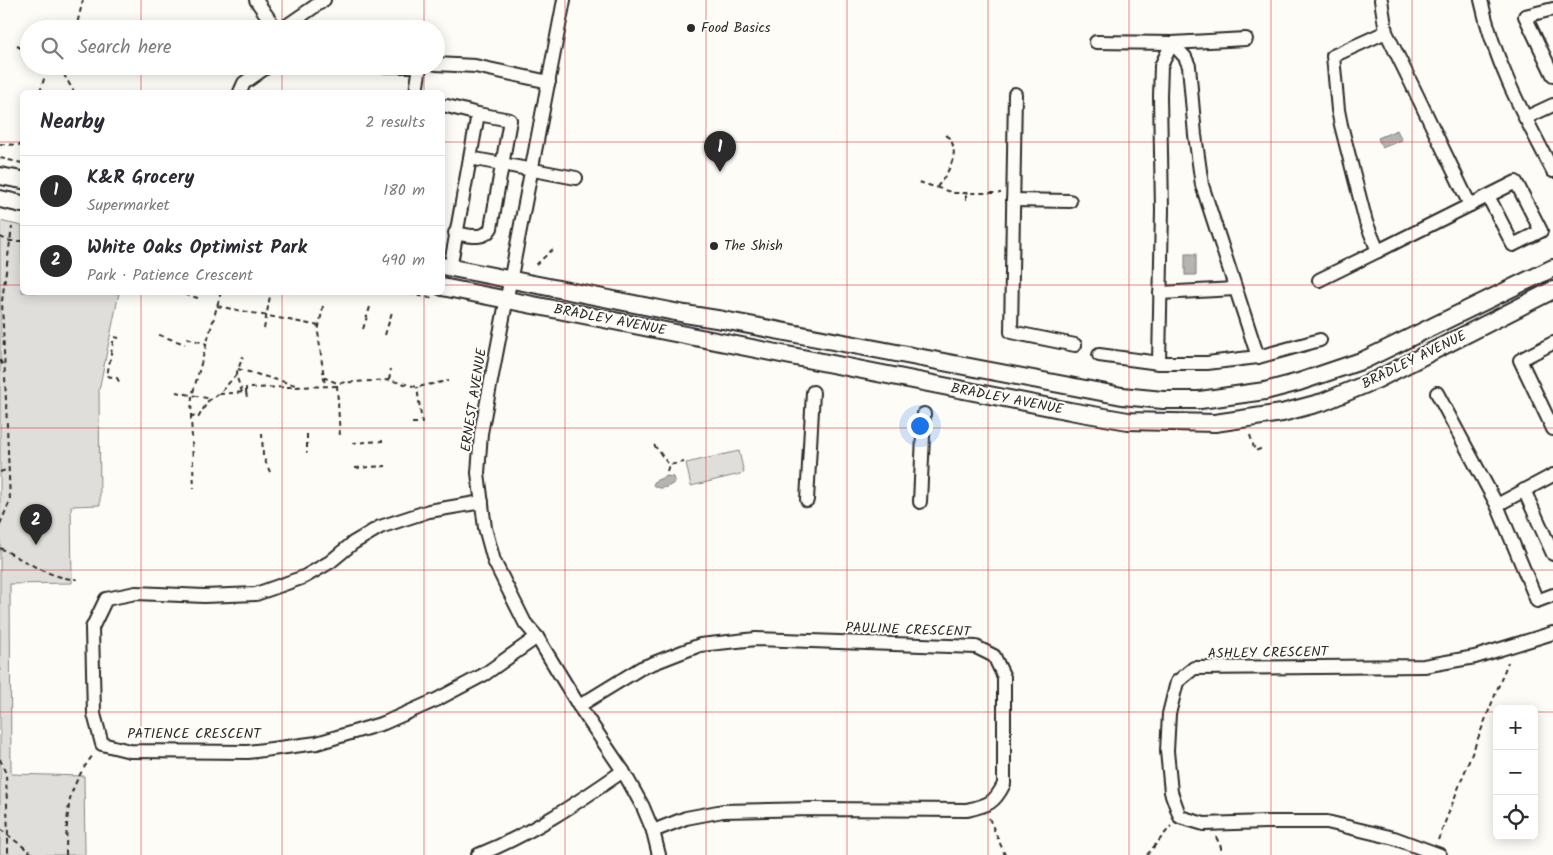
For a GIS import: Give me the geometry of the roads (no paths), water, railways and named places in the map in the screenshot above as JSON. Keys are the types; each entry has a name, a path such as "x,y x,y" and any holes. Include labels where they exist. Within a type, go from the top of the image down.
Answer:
{"main road":[{"path":"0,176 20,180"},
{"path":"0,199 20,204"},
{"name":"BRADLEY AVENUE","path":"447,262 511,280 685,314 1122,396 1163,400 1191,400 1265,391 1333,372 1364,360 1553,268"},
{"name":"BRADLEY AVENUE","path":"445,287 1070,411 1128,421 1215,423 1282,413 1323,402 1376,380 1553,290"}],"street":[{"path":"256,0 270,20"},
{"path":"295,20 324,0"},
{"name":"ERNEST AVENUE","path":"564,0 481,433 478,473 485,528 494,561 525,623 537,637 579,706 623,771 643,807 653,831 659,855"},
{"path":"1381,0 1386,32 1470,205"},
{"path":"1481,0 1503,73 1553,171"},
{"path":"1553,10 1525,16 1553,75"},
{"path":"1378,250 1366,222 1338,110 1333,56 1386,32"},
{"path":"1096,42 1172,43 1246,39"},
{"path":"1172,43 1185,57 1189,66 1195,136 1202,185 1258,357"},
{"path":"1159,363 1162,210 1161,66 1172,43"},
{"path":"445,64 475,66 548,82"},
{"path":"241,90 244,83 255,75"},
{"path":"416,90 419,75"},
{"path":"1015,94 1011,332 1075,345"},
{"path":"1525,118 1553,105"},
{"path":"446,106 510,120 491,228 489,232 481,236 456,233"},
{"path":"447,262 456,233 478,114"},
{"path":"470,158 576,178"},
{"path":"1319,280 1516,182 1541,231 1513,245 1488,196"},
{"path":"1013,197 1070,201"},
{"path":"1160,294 1236,289"},
{"path":"1099,355 1159,363 1207,363 1258,357 1320,340"},
{"path":"1553,343 1520,360 1553,429"},
{"path":"807,500 813,392"},
{"path":"1438,393 1497,505 1537,601 1553,595"},
{"path":"920,502 924,414"},
{"path":"1497,505 1553,475"},
{"path":"1524,490 1553,554"},
{"name":"PATIENCE CRESCENT","path":"482,502 429,511 380,527 353,543 330,562 304,577 256,594 204,596 136,593 106,599 92,628 94,714 102,744 130,751 248,752 318,743 384,723 436,700 485,674 537,637"},
{"name":"ASHLEY CRESCENT","path":"1440,855 1394,838 1327,822 1204,824 1180,816 1171,792 1167,751 1169,714 1177,682 1194,668 1424,666 1475,656 1553,633"},
{"name":"PAULINE CRESCENT","path":"579,706 641,668 691,648 700,645 756,639 976,647 994,656 1004,677 1004,784 997,797 984,806 967,810 813,808 723,811 686,818 653,831"},
{"path":"478,855 530,831 572,807 623,771"}],"place":[{"name":"Food Basics","path":"691,28"},
{"name":"K&R Grocery","path":"720,172"},
{"name":"The Shish","path":"714,246"},
{"name":"White Oaks Optimist Park","path":"36,545"}]}
